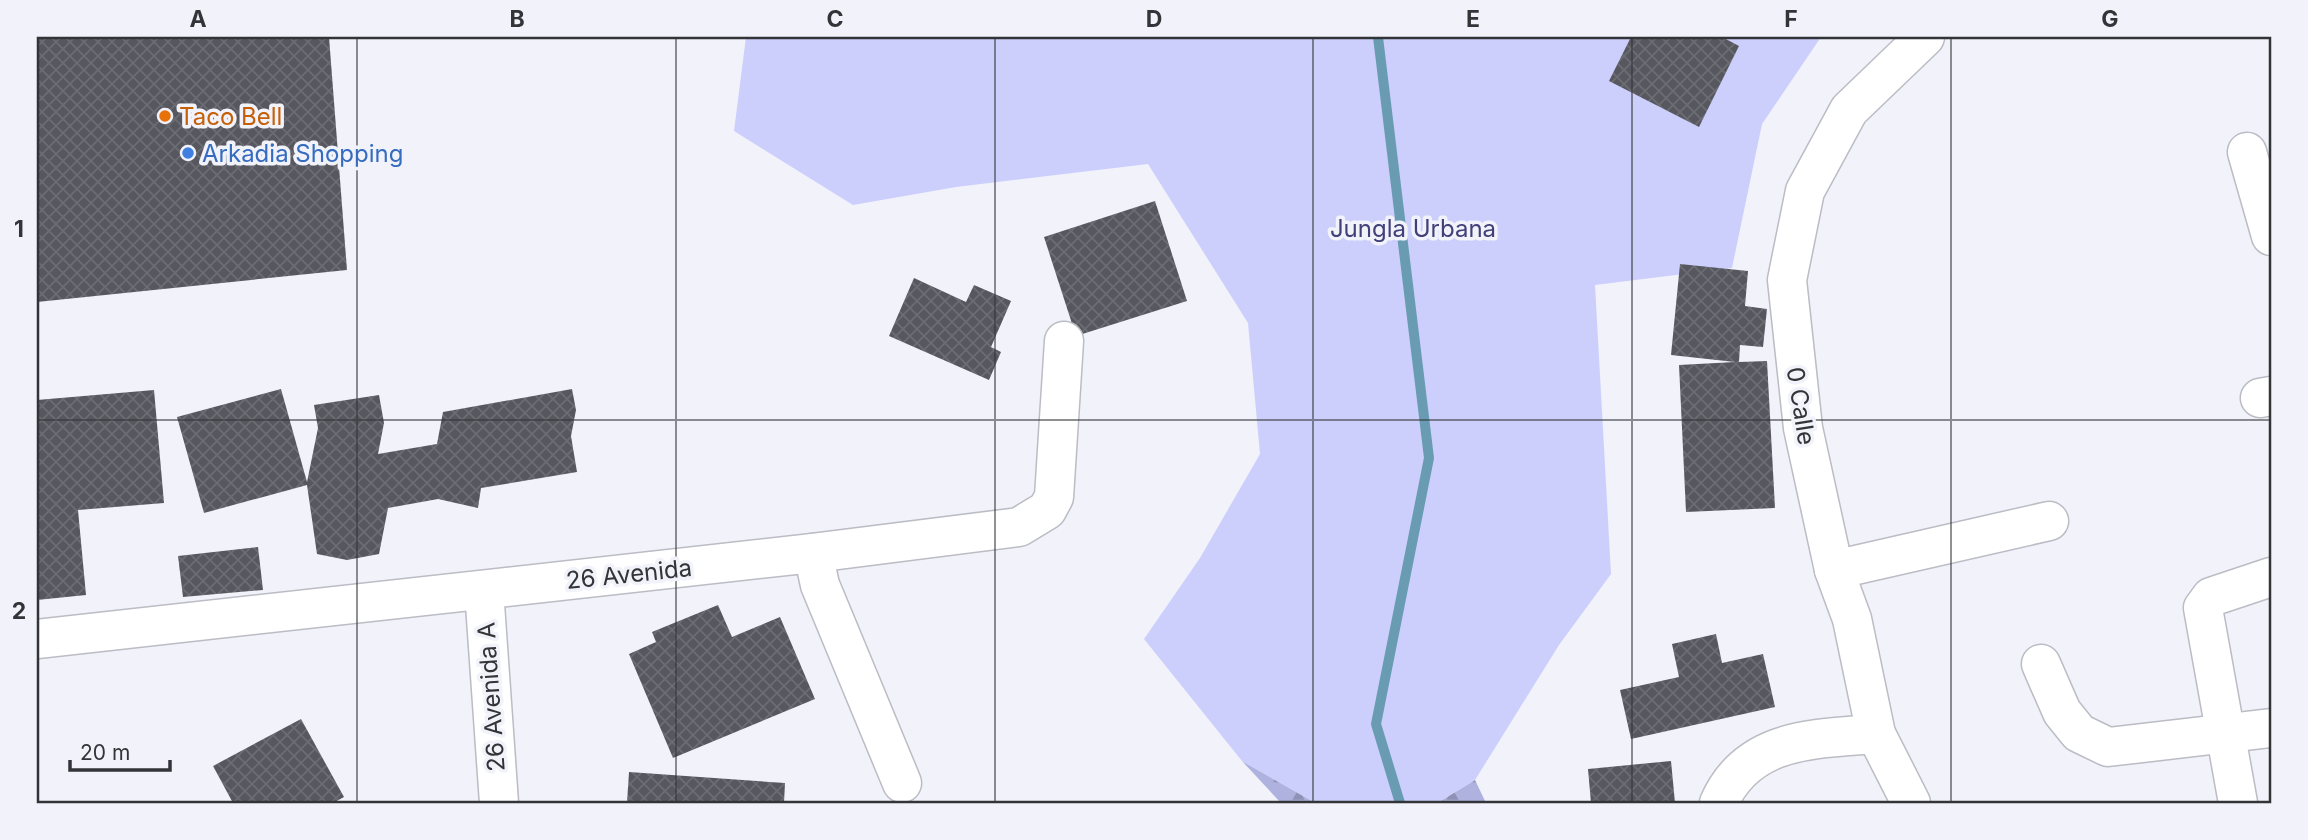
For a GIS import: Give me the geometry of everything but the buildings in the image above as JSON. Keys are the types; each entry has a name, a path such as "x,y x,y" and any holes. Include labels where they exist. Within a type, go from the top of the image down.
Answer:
{"street":[{"name":"0 Calle","path":"1911,803 1876,734 1852,619 1834,570 1803,428 1787,280 1805,191 1849,110 1925,37"},
{"path":"2247,152 2271,236"},
{"name":"26 Avenida","path":"37,639 813,553 1019,527 1047,510 1054,497 1064,341"},
{"path":"1834,570 2049,521"},
{"path":"813,553 820,584 902,783"},
{"path":"2238,803 2203,608 2211,597 2271,577"},
{"name":"26 Avenida A","path":"484,590 499,803"},
{"path":"2041,664 2062,712 2079,733 2109,747 2271,729"},
{"path":"1719,803 1736,774 1789,742 1876,734"}],"green space":[{"name":"Jungla Urbana","path":"746,37 1821,37 1762,124 1732,268 1595,285 1611,574 1559,645 1475,780 1437,803 1315,803 1242,761 1144,639 1200,558 1260,454 1248,323 1148,164 956,187 853,205 734,131"},
{"path":"1242,761 1316,803 1281,803"},
{"path":"1475,780 1486,803 1437,803"}],"waterway":[{"path":"1378,37 1429,458 1376,724 1400,803"}],"place":[{"name":"Taco Bell","path":"165,116"},
{"name":"Arkadia Shopping","path":"188,153"}]}
